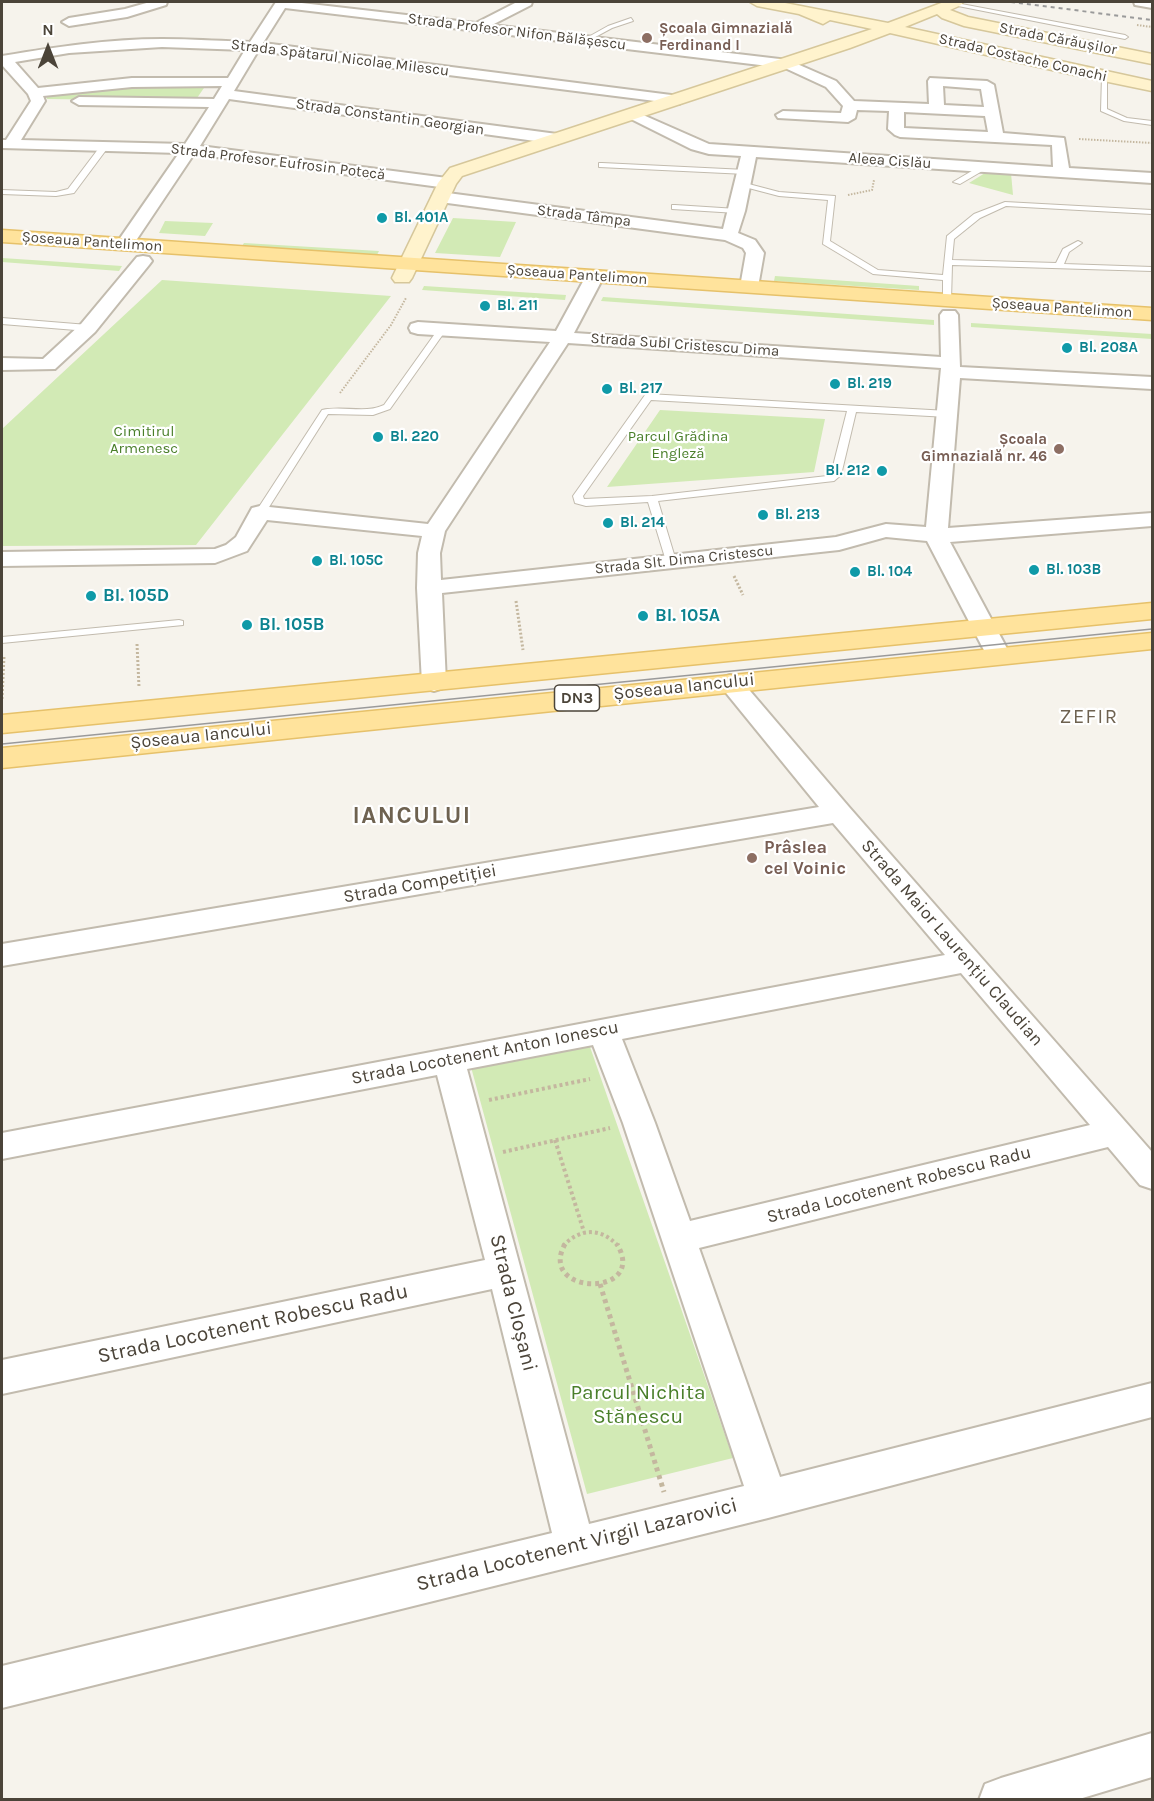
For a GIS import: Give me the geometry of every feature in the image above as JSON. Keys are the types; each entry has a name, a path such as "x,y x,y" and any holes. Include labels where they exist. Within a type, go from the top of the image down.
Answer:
{"main road":[{"name":"Strada Costache Conachi","path":"757,2 895,27 1104,77 1152,86"},
{"path":"795,9 824,29 843,38 895,27 949,5"},
{"name":"Strada Cărăușilor","path":"949,5 947,15 964,21 1152,59"},
{"path":"409,274 443,190 451,176 462,169 788,64 866,28 864,21"},
{"name":"Strada Cărăușilor","path":"912,21 964,21"},
{"name":"Șoseaua Pantelimon","path":"2,236 124,244 409,274"},
{"name":"Șoseaua Pantelimon","path":"2,251 142,261 593,283 948,308 1152,314"},
{"name":"Șoseaua Pantelimon","path":"593,283 749,286 1152,328"},
{"name":"Șoseaua Iancului","path":"2,724 140,709 434,683 985,626 1152,612"},
{"name":"Șoseaua Iancului","path":"2,758 1152,641"}],"street":[{"path":"69,22 127,13 161,2"},
{"path":"1140,2 1152,4"},
{"path":"124,244 190,149 282,3"},
{"name":"Strada Profesor Nifon Bălășescu","path":"282,3 788,64"},
{"path":"498,3 521,4"},
{"path":"478,27 521,4"},
{"name":"Strada Spătarul Nicolae Milescu","path":"3,60 69,49 119,45 182,43 253,46 679,100"},
{"path":"3,60 36,97 224,93"},
{"path":"788,64 831,84 850,105 992,112"},
{"path":"6,144 36,97 122,81 224,93"},
{"path":"937,109 935,81 986,84 996,137"},
{"name":"Strada Constantin Georgian","path":"224,93 557,139"},
{"path":"783,115 848,118 850,105"},
{"path":"897,107 896,129 900,132 1059,141 1061,172"},
{"name":"Aleea Cislău","path":"634,115 696,146 749,153 878,159 1152,178"},
{"name":"Strada Profesor Eufrosin Potecă","path":"6,144 190,149 443,190"},
{"path":"729,235 737,212 749,153"},
{"name":"Strada Tâmpa","path":"443,190 729,235 749,244 755,253 749,286"},
{"path":"2,364 48,364 88,327 142,261"},
{"path":"434,683 429,553 434,531 562,338 593,283"},
{"path":"948,308 951,367 936,536 999,656"},
{"name":"Strada Subl Cristescu Dima","path":"418,328 1152,382"},
{"path":"2,559 215,555 233,552 242,547 260,513 434,531"},
{"path":"936,536 1152,520"},
{"name":"Strada Slt. Dima Cristescu","path":"429,588 838,543 874,531 891,529 936,536"},
{"name":"Strada Maior Laurențiu Claudian","path":"730,683 839,813 1152,1175"},
{"name":"Strada Competiției","path":"2,955 839,813"},
{"name":"Strada Locotenent Anton Ionescu","path":"2,1146 969,961"},
{"path":"603,1030 621,1072 680,1238 768,1499"},
{"name":"Strada Cloșani","path":"449,1060 575,1545"},
{"name":"Strada Locotenent Robescu Radu","path":"680,1238 1108,1134 1118,1135"},
{"name":"Strada Locotenent Robescu Radu","path":"2,1377 505,1271"},
{"name":"Strada Locotenent Virgil Lazarovici","path":"2,1687 768,1499 1152,1400"},
{"path":"1001,1800 1152,1755"}],"lane":[{"path":"949,5 1125,37"},
{"path":"586,40 610,27 632,20"},
{"path":"1044,36 1062,25"},
{"path":"1104,77 1102,110 1126,120 1152,123"},
{"path":"2,192 56,194 71,191 105,146"},
{"path":"602,165 745,178 779,194 832,198 826,242 876,272 948,278"},
{"path":"957,182 985,167"},
{"path":"948,308 950,238 977,216 1005,204 1152,212"},
{"path":"675,207 737,212"},
{"path":"1059,266 1066,251 1078,243"},
{"path":"948,262 1152,269"},
{"path":"2,321 88,327"},
{"path":"260,513 325,412 380,411 387,407 442,330"},
{"path":"852,408 836,475 830,479 652,499 586,503 579,501 578,496 648,397 852,408 948,414"},
{"path":"652,499 671,561"},
{"path":"4,640 179,623"}],"path":[{"path":"1059,141 1058,137 1152,143"},
{"path":"832,198 872,190 878,159"},
{"path":"325,412 391,325 409,274"},
{"path":"513,579 526,673"},
{"path":"137,627 140,709"},
{"path":"2,700 4,640"},
{"path":"462,1106 621,1072"},
{"path":"476,1158 639,1123"},
{"path":"555,1140 584,1232"},
{"path":"597,1231 608,1235 620,1245 623,1256 622,1265 617,1273 600,1284 582,1284 563,1271 560,1259 561,1250 569,1239 584,1232 597,1231"},
{"path":"600,1284 672,1521"}],"green space":[{"path":"108,85 206,85 195,101 47,99 45,93"},
{"path":"985,173 1011,173 1013,195 969,183"},
{"path":"453,218 516,222 500,257 435,253"},
{"path":"165,221 213,223 205,236 159,233"},
{"path":"244,243 379,251 377,255 242,246"},
{"path":"2,258 122,266 119,271 2,262"},
{"path":"775,276 919,286 919,290 774,281"},
{"name":"Cimitirul Armenesc","path":"162,280 391,296 196,545 2,546 2,429"},
{"path":"424,286 566,295 565,300 422,290"},
{"path":"603,297 934,320 934,325 601,301"},
{"path":"971,323 1152,334 1152,339 971,327"},
{"name":"Parcul Grădina Engleză","path":"660,410 825,419 814,472 607,487"},
{"name":"Parcul Nichita Stănescu","path":"589,1044 733,1458 587,1494 471,1067"}],"tram line":[{"path":"2,744 1152,629"}],"railway":[{"path":"1011,2 1152,20"}],"place":[{"name":"Școala Gimnazială Ferdinand I","path":"647,38"},
{"name":"Bl. 401A","path":"382,218"},
{"name":"Bl. 211","path":"485,306"},
{"name":"Bl. 208A","path":"1067,348"},
{"name":"Bl. 219","path":"835,384"},
{"name":"Bl. 217","path":"607,389"},
{"name":"Bl. 220","path":"378,437"},
{"name":"Școala Gimnazială nr. 46","path":"1059,449"},
{"name":"Bl. 212","path":"882,471"},
{"name":"Bl. 213","path":"763,515"},
{"name":"Bl. 214","path":"608,523"},
{"name":"Bl. 105C","path":"317,561"},
{"name":"Bl. 103B","path":"1034,570"},
{"name":"Bl. 104","path":"855,572"},
{"name":"Bl. 105D","path":"91,596"},
{"name":"Bl. 105A","path":"643,616"},
{"name":"Bl. 105B","path":"247,625"},
{"name":"Prâslea cel Voinic","path":"752,858"}],"district":[{"name":"ZEFIR","path":"1089,717"},
{"name":"IANCULUI","path":"412,816"}]}
